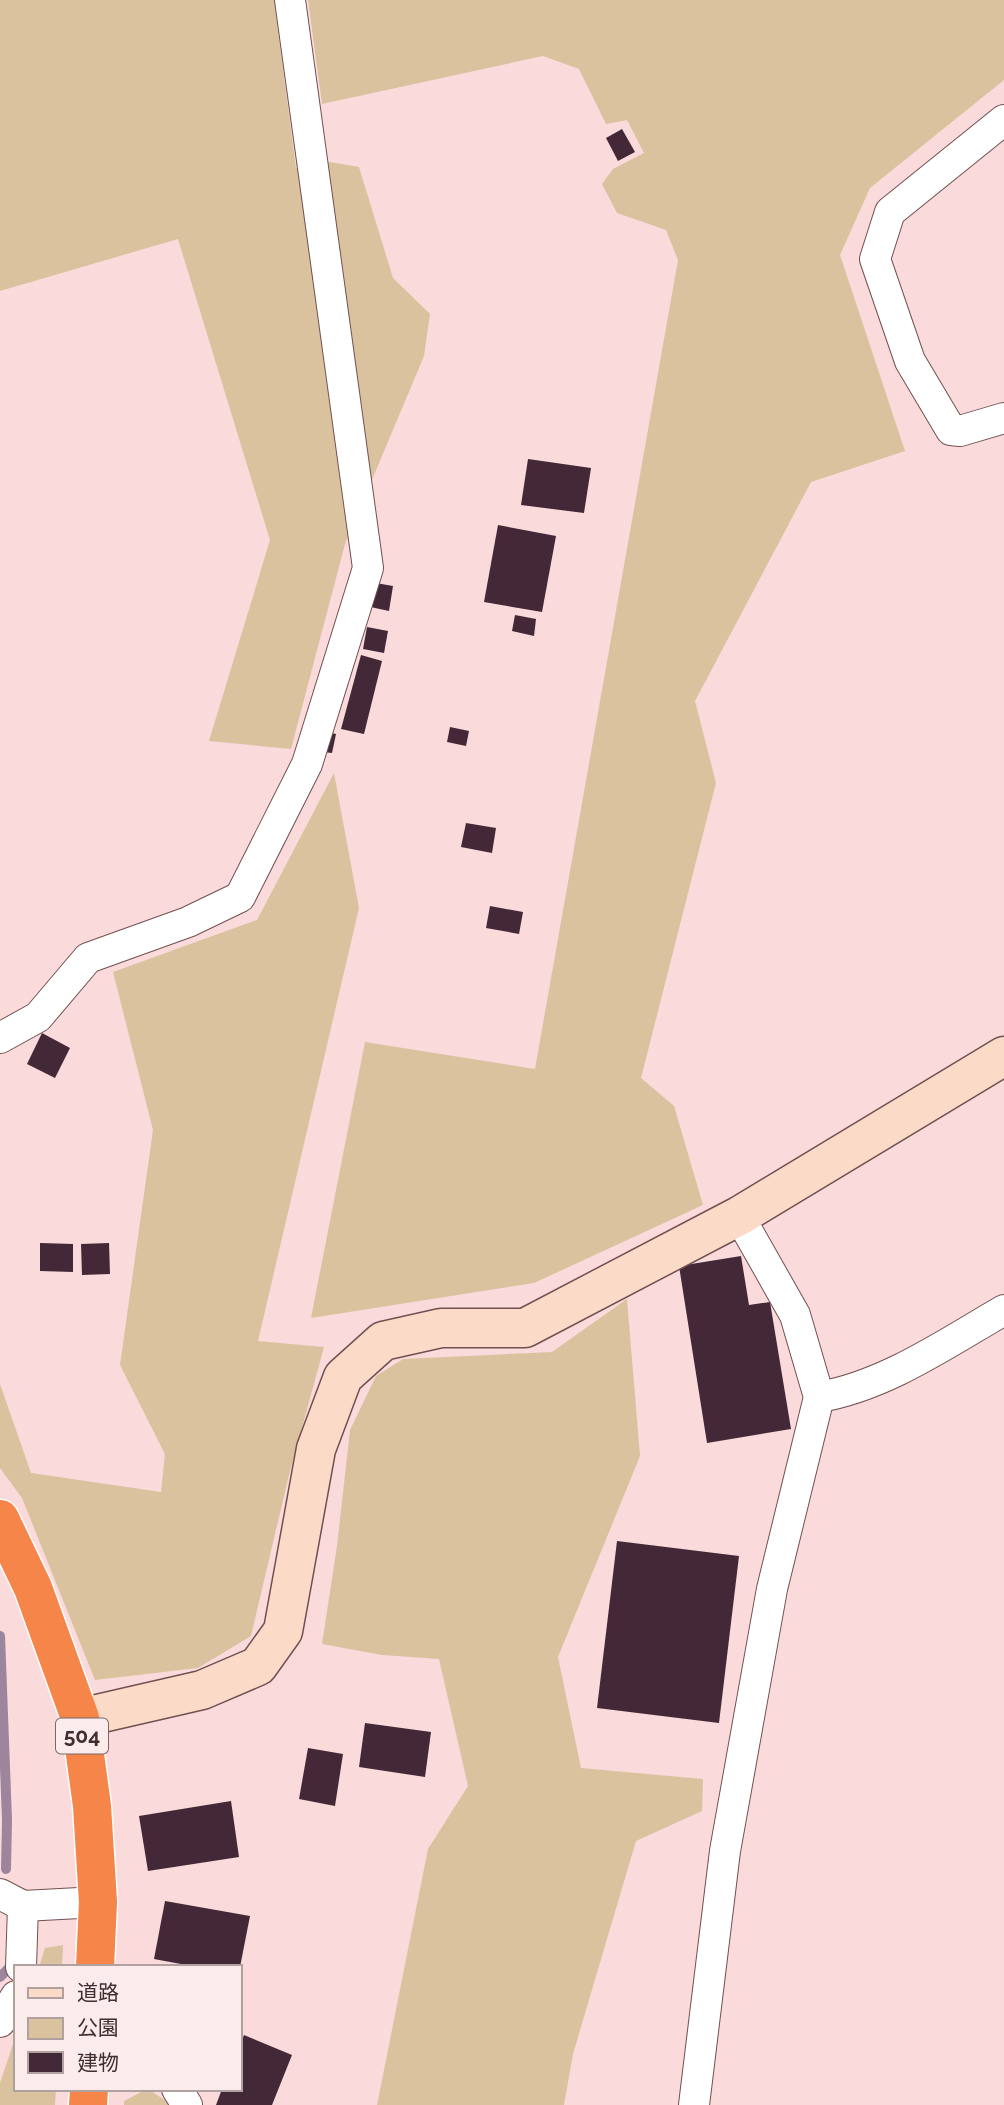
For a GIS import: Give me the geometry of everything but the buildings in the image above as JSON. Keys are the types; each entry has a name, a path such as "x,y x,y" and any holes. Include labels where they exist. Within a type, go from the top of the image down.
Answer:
{"highway":[{"name":"504","path":"0,1519 33,1588 79,1718 92,1806 98,1902 95,1965"}],"street":[{"path":"0,1038 38,1017 88,958 188,922 240,897 307,764 368,568 290,0"},
{"path":"1004,120 890,212 875,259 910,361 951,430 960,431 1004,418"},
{"path":"79,1718 202,1690 258,1666 283,1631 316,1449 342,1377 383,1341 441,1328 525,1328 739,1216 1004,1056"},
{"path":"694,2105 725,1851 772,1589 819,1397 795,1315 739,1216"},
{"path":"819,1397 838,1394 893,1372 1004,1310"},
{"path":"21,1965 11,1900 98,1902"},
{"path":"0,2022 14,1999"}],"green space":[{"path":"0,0 274,0 296,168 330,162 359,167 393,278 430,314 424,356 345,544 291,749 209,741 270,540 178,239 0,291"},
{"path":"308,0 1004,0 1004,80 870,188 840,255 905,451 811,482 695,701 716,783 641,1078 674,1106 703,1205 534,1283 311,1318 365,1042 535,1069 678,260 666,230 617,213 602,184 613,169 644,153 627,120 606,124 579,69 543,56 322,104"},
{"path":"334,773 359,908 258,1341 324,1347 288,1479 251,1636 198,1668 95,1680 22,1498 0,1468 0,1384 31,1473 161,1492 165,1454 120,1365 153,1130 113,972 257,920"},
{"path":"627,1299 640,1456 558,1657 581,1768 703,1779 702,1811 636,1841 573,2054 564,2105 377,2105 428,1849 468,1786 439,1659 382,1655 322,1644 337,1546 350,1430 376,1376 403,1359 552,1352"},
{"path":"63,1945 62,1965 40,1965 45,1948"},
{"path":"14,2041 14,2091 56,2091 55,2105 0,2105 0,2083"},
{"path":"144,2091 151,2091 172,2105 124,2105 124,2101"}],"waterway":[{"path":"0,1636 7,1820 6,1869"},
{"path":"0,1977 10,1967"}]}
